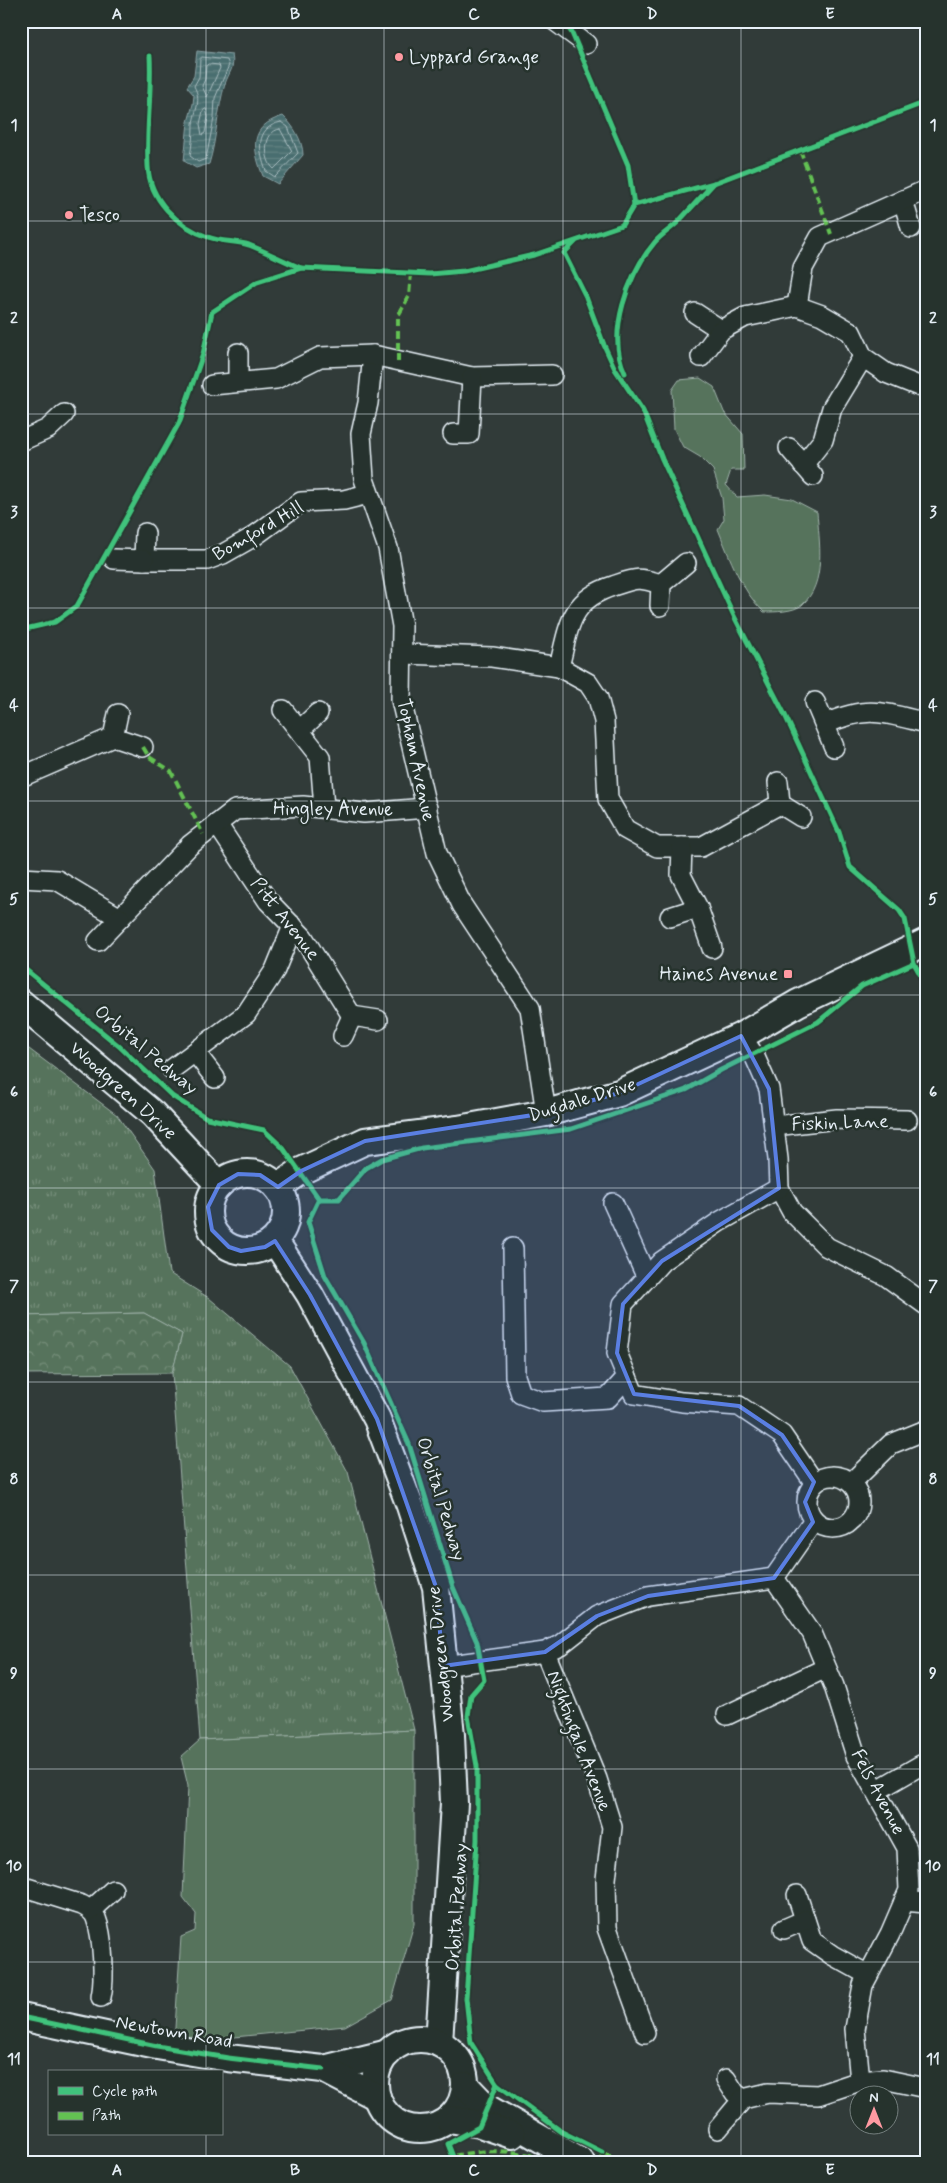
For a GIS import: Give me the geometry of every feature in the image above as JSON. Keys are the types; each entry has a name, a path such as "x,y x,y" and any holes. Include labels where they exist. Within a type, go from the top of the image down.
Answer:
{"main road":[{"name":"Dugdale Drive","path":"278,1187 301,1172 365,1141 458,1129 546,1113 619,1093 741,1036 798,1003 926,942"},
{"name":"Woodgreen Drive","path":"21,1003 153,1114 219,1185"},
{"path":"249,1173 270,1180 278,1187 284,1197 287,1208 284,1226 275,1240 265,1247 253,1251 241,1251 229,1247 220,1240 210,1224 208,1207 212,1195 219,1185 238,1174 249,1173"},
{"name":"Woodgreen Drive","path":"275,1240 310,1295 376,1419 410,1506 436,1587 450,1735 454,1803 439,2043"},
{"name":"Newtown Road","path":"21,2017 157,2046 228,2058 323,2069 388,2053"},
{"path":"426,2039 439,2043 450,2050 464,2072 466,2085 464,2098 456,2112 449,2119 426,2129 408,2128 386,2114 377,2098 376,2074 388,2053 399,2044 412,2040 426,2039"},
{"name":"Newtown Road","path":"323,2069 377,2098"},
{"path":"466,2085 487,2108 581,2162"},
{"path":"449,2119 496,2129 581,2162"}],"street":[{"path":"555,21 586,44"},
{"path":"797,306 803,268 820,237 926,190"},
{"path":"903,200 911,228"},
{"path":"701,357 721,330 745,316 797,306 822,315 851,332 863,357 886,373 926,389"},
{"path":"695,313 721,330"},
{"path":"238,353 238,382"},
{"path":"212,385 276,379 320,357 373,355 472,377 552,375"},
{"name":"Topham Avenue","path":"373,355 368,403 361,434 364,480 388,548 402,626 401,700 436,853 462,906 530,1008 546,1113"},
{"path":"789,448 808,471 823,440 832,408 863,357"},
{"path":"469,434 472,377"},
{"path":"21,441 48,429 64,414"},
{"name":"Bomford Hill","path":"114,560 207,560 223,554 253,537 301,502 344,500 368,494"},
{"path":"144,560 145,533"},
{"path":"660,606 661,584 686,563"},
{"path":"559,668 572,616 583,601 597,591 638,578 661,584"},
{"path":"402,654 492,657 559,668 588,683 598,698 604,722 608,800 625,829 657,847 701,847 780,804"},
{"path":"815,702 834,748"},
{"path":"283,710 320,757 324,808"},
{"path":"825,724 850,713 880,711 926,723"},
{"path":"300,730 318,713"},
{"path":"113,737 118,714"},
{"path":"21,778 113,737 143,748"},
{"path":"778,782 780,804"},
{"path":"780,804 801,817"},
{"name":"Hingley Avenue","path":"98,941 190,844 235,810 303,806 364,813 427,808"},
{"name":"Pitt Avenue","path":"217,824 268,900 303,937 352,1016"},
{"path":"682,847 681,875 698,908 712,948"},
{"path":"21,878 56,880 120,918"},
{"path":"670,917 698,908"},
{"path":"172,1069 246,1014 275,970 293,926"},
{"path":"343,1036 352,1016 378,1020"},
{"path":"741,1036 754,1055 769,1089 774,1126 778,1188 792,1212 827,1247 886,1276 926,1305"},
{"path":"195,1052 215,1078"},
{"name":"Fiskin Lane","path":"774,1126 838,1120 907,1120"},
{"path":"778,1188 719,1222 662,1261 623,1304 616,1353 634,1394 682,1402 739,1406 782,1436 814,1482"},
{"path":"613,1203 647,1278"},
{"path":"513,1248 515,1376 521,1394 543,1402 608,1398 627,1376"},
{"path":"852,1482 891,1444 926,1430"},
{"path":"833,1475 852,1482 861,1502 853,1522 833,1530 813,1522 805,1502 814,1482 833,1475"},
{"path":"443,1666 545,1652 560,1645 597,1616 648,1596 774,1578 813,1522"},
{"name":"Fels Avenue","path":"774,1578 812,1633 856,1756 907,1848 909,1890 890,1934 863,1985 855,2029 860,2081"},
{"name":"Nightingale Avenue","path":"545,1652 597,1779 612,1827 606,1879 607,1928 645,2033"},
{"path":"727,1715 826,1668"},
{"path":"876,1791 920,1765 926,1766"},
{"path":"21,1886 82,1904 91,1910 96,1918 102,1956 104,1984 100,1997"},
{"path":"91,1910 113,1890"},
{"path":"797,1895 812,1942 868,1975"},
{"path":"904,1901 926,1903"},
{"path":"784,1929 805,1920"},
{"path":"726,2079 735,2093 743,2099"},
{"path":"718,2129 743,2099 768,2093 818,2095 860,2081 882,2079 926,2088"}],"highlighted area":[{"path":"741,1036 769,1089 779,1188 662,1261 623,1304 617,1353 634,1394 739,1406 782,1435 814,1482 805,1502 813,1522 774,1578 648,1596 597,1616 545,1652 443,1666 436,1587 377,1419 310,1295 275,1241 265,1247 241,1251 229,1247 212,1230 208,1207 219,1185 238,1174 260,1175 278,1187 301,1171 365,1141 546,1113 619,1093"}],"green space":[{"path":"700,378 714,387 724,412 743,434 744,470 731,470 726,485 737,497 765,495 792,499 817,512 820,548 818,574 810,596 802,605 794,609 764,612 749,594 737,574 718,529 724,519 722,498 713,470 700,457 683,447 674,429 672,390 679,380"},
{"path":"21,1043 117,1115 155,1169 169,1273 209,1298 290,1366 348,1472 414,1730 200,1740 172,1373 182,1334 144,1313 21,1316"},
{"path":"144,1313 182,1334 172,1373 21,1374 21,1316"},
{"path":"414,1730 414,1924 392,2000 345,2026 174,2043 181,1937 195,1931 196,1914 183,1897 188,1786 181,1757 200,1740"}],"water":[{"path":"197,51 232,55 233,63 222,94 209,164 196,168 184,161 188,122 194,95 187,87 194,76"},
{"path":"283,116 297,134 303,155 278,184 263,176 257,156 256,139 264,126 272,120"}],"marked path":[{"path":"800,150 831,234"},
{"path":"398,362 398,316 409,296 411,273"},
{"path":"143,747 149,757 171,771 203,834"},
{"path":"453,2156 492,2151 529,2155 555,2162"},
{"path":"600,2162 602,2152 623,2162"}],"cycle path":[{"path":"564,21 572,33 628,165 634,205"},
{"path":"150,56 148,166 154,190 167,210 186,226 213,239 249,245 301,268"},
{"path":"21,630 55,622 77,606 179,423 203,354 212,312 257,282 301,268 430,274 464,271 534,255 622,225 634,205 714,183 926,102"},
{"path":"625,373 618,341 619,323 623,305 636,270 655,242 678,222 714,183"},
{"path":"575,242 564,253 586,297 604,345 615,369 643,411 662,459 734,616 785,715 839,832 850,867 899,910 905,919 914,963 926,985"},
{"path":"319,1199 339,1199 366,1168 382,1159 422,1148 571,1129 686,1090 721,1070 818,1022 862,986 914,963"},
{"name":"Orbital Pedway","path":"21,966 119,1046 172,1096 207,1118 264,1130 283,1148 319,1199 308,1222 325,1276 364,1343 409,1444 453,1587 477,1642 484,1680 471,1695 468,1716 477,1766 477,1840 466,1998 471,2043 497,2084 479,2127 448,2144 455,2162"},
{"path":"21,2017 157,2046 228,2058 323,2069"},
{"path":"497,2084 562,2132 602,2152"}],"place":[{"name":"Lyppard Grange","path":"399,57"},
{"name":"Tesco","path":"69,215"},
{"name":"Haines Avenue","path":"788,974"}]}
